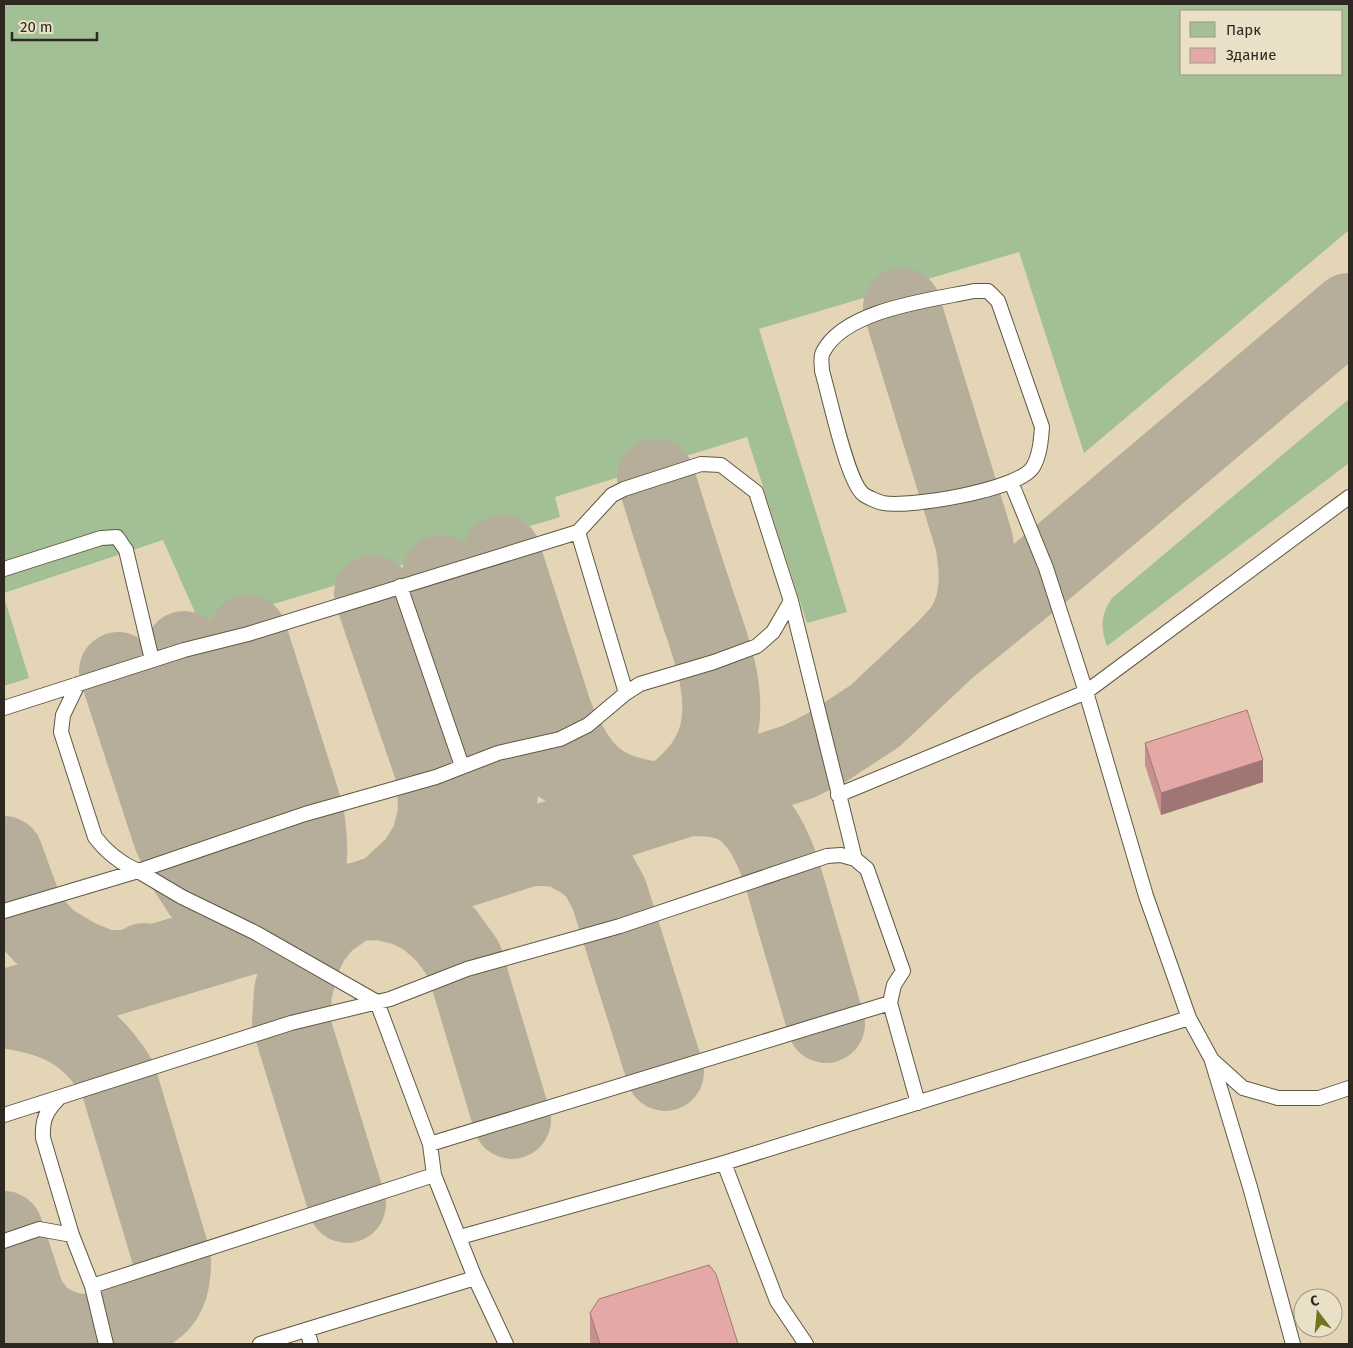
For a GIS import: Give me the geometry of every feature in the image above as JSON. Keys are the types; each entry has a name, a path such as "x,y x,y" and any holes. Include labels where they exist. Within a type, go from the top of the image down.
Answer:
{"lane":[{"path":"974,291 988,291 998,302 1042,426 1040,448 1032,469 1011,482 960,496 920,503 882,503 862,493 851,474 822,371 822,354 832,338 856,322 902,307 974,291"},
{"path":"4,708 152,660 248,634 578,532 612,495 624,489 701,464 721,465 756,492 791,601 855,859"},
{"path":"1011,482 1046,568 1086,692 1146,896 1189,1018 1212,1060 1250,1187 1293,1344"},
{"path":"838,795 1086,692 1349,497"},
{"path":"578,532 626,693"},
{"path":"4,569 101,538 117,537 126,550 152,660"},
{"path":"400,586 462,766"},
{"path":"4,911 138,871 304,814 436,777 498,753 564,738 588,725 626,693 640,684 714,662 757,646 773,632 791,601"},
{"path":"78,684 63,715 61,732 94,837 105,850 121,863 182,897 256,933 377,1002 430,1144 434,1176 475,1278 506,1344"},
{"path":"4,1115 292,1023 377,1002 467,969 620,926 827,856 841,855 855,859 867,869 904,971 894,985 890,1003 918,1103"},
{"path":"430,1144 890,1003"},
{"path":"460,1237 724,1163 1189,1018"},
{"path":"1212,1060 1243,1088 1278,1098 1319,1098 1349,1088"},
{"path":"62,1096 47,1110 42,1124 43,1138 72,1235 92,1286 106,1344"},
{"path":"724,1163 777,1301 806,1344"},
{"path":"92,1286 434,1176"},
{"path":"4,1241 38,1229 72,1235"},
{"path":"260,1344 475,1278"},
{"path":"307,1330 311,1344"}],"shaded area":[{"path":"4,4 1349,4 1349,1344 4,1344"}],"green space":[{"path":"4,4 1349,4 1349,230 1084,453 1019,252 759,329 847,612 807,623 747,437 555,497 560,517 201,626 163,540 4,593"},
{"path":"1349,399 1349,463 1107,646 1103,633 1103,621 1112,598"},
{"path":"4,597 29,678 4,686"}],"building":[{"path":"1247,710 1263,760 1161,793 1145,743"},
{"path":"709,1265 716,1274 738,1344 600,1344 590,1313 599,1299"}],"taxiway":[{"path":"902,307 976,552 978,584 971,615 959,635 945,650"},
{"path":"4,1009 306,918 798,762 826,748 875,716 945,650 1046,568 1349,312"},
{"path":"554,715 573,753 594,778 623,794 642,799 665,802 698,773 710,756 718,735 721,717 719,681 710,646 656,478"},
{"path":"502,554 554,715 563,766"},
{"path":"441,574 498,753 500,772 498,806 487,833 466,859 451,872"},
{"path":"373,594 436,777 437,814 430,842 416,864 387,891"},
{"path":"248,634 305,814 308,837 308,855 302,882 295,894 256,933"},
{"path":"184,650 240,836 245,859 243,884 233,909 217,931 197,947"},
{"path":"118,671 172,836 187,870 202,893 231,913 269,921 303,918"},
{"path":"686,797 720,799 736,805 750,815 767,838 784,879 826,1024"},
{"path":"529,846 560,848 581,859 596,870 609,894 665,1072"},
{"path":"4,855 27,918 50,942 79,959 104,969 137,969 144,962"},
{"path":"347,1204 291,1023 293,992 301,960 311,939 326,921 354,902 381,901 406,907 426,917 446,935 464,960 512,1120"},
{"path":"4,1009 41,1017 70,1029 96,1049 118,1079 172,1259 170,1282 161,1302 147,1313 113,1327 84,1333 65,1330 45,1320 27,1300"},
{"path":"4,1230 27,1300 37,1344"}]}
